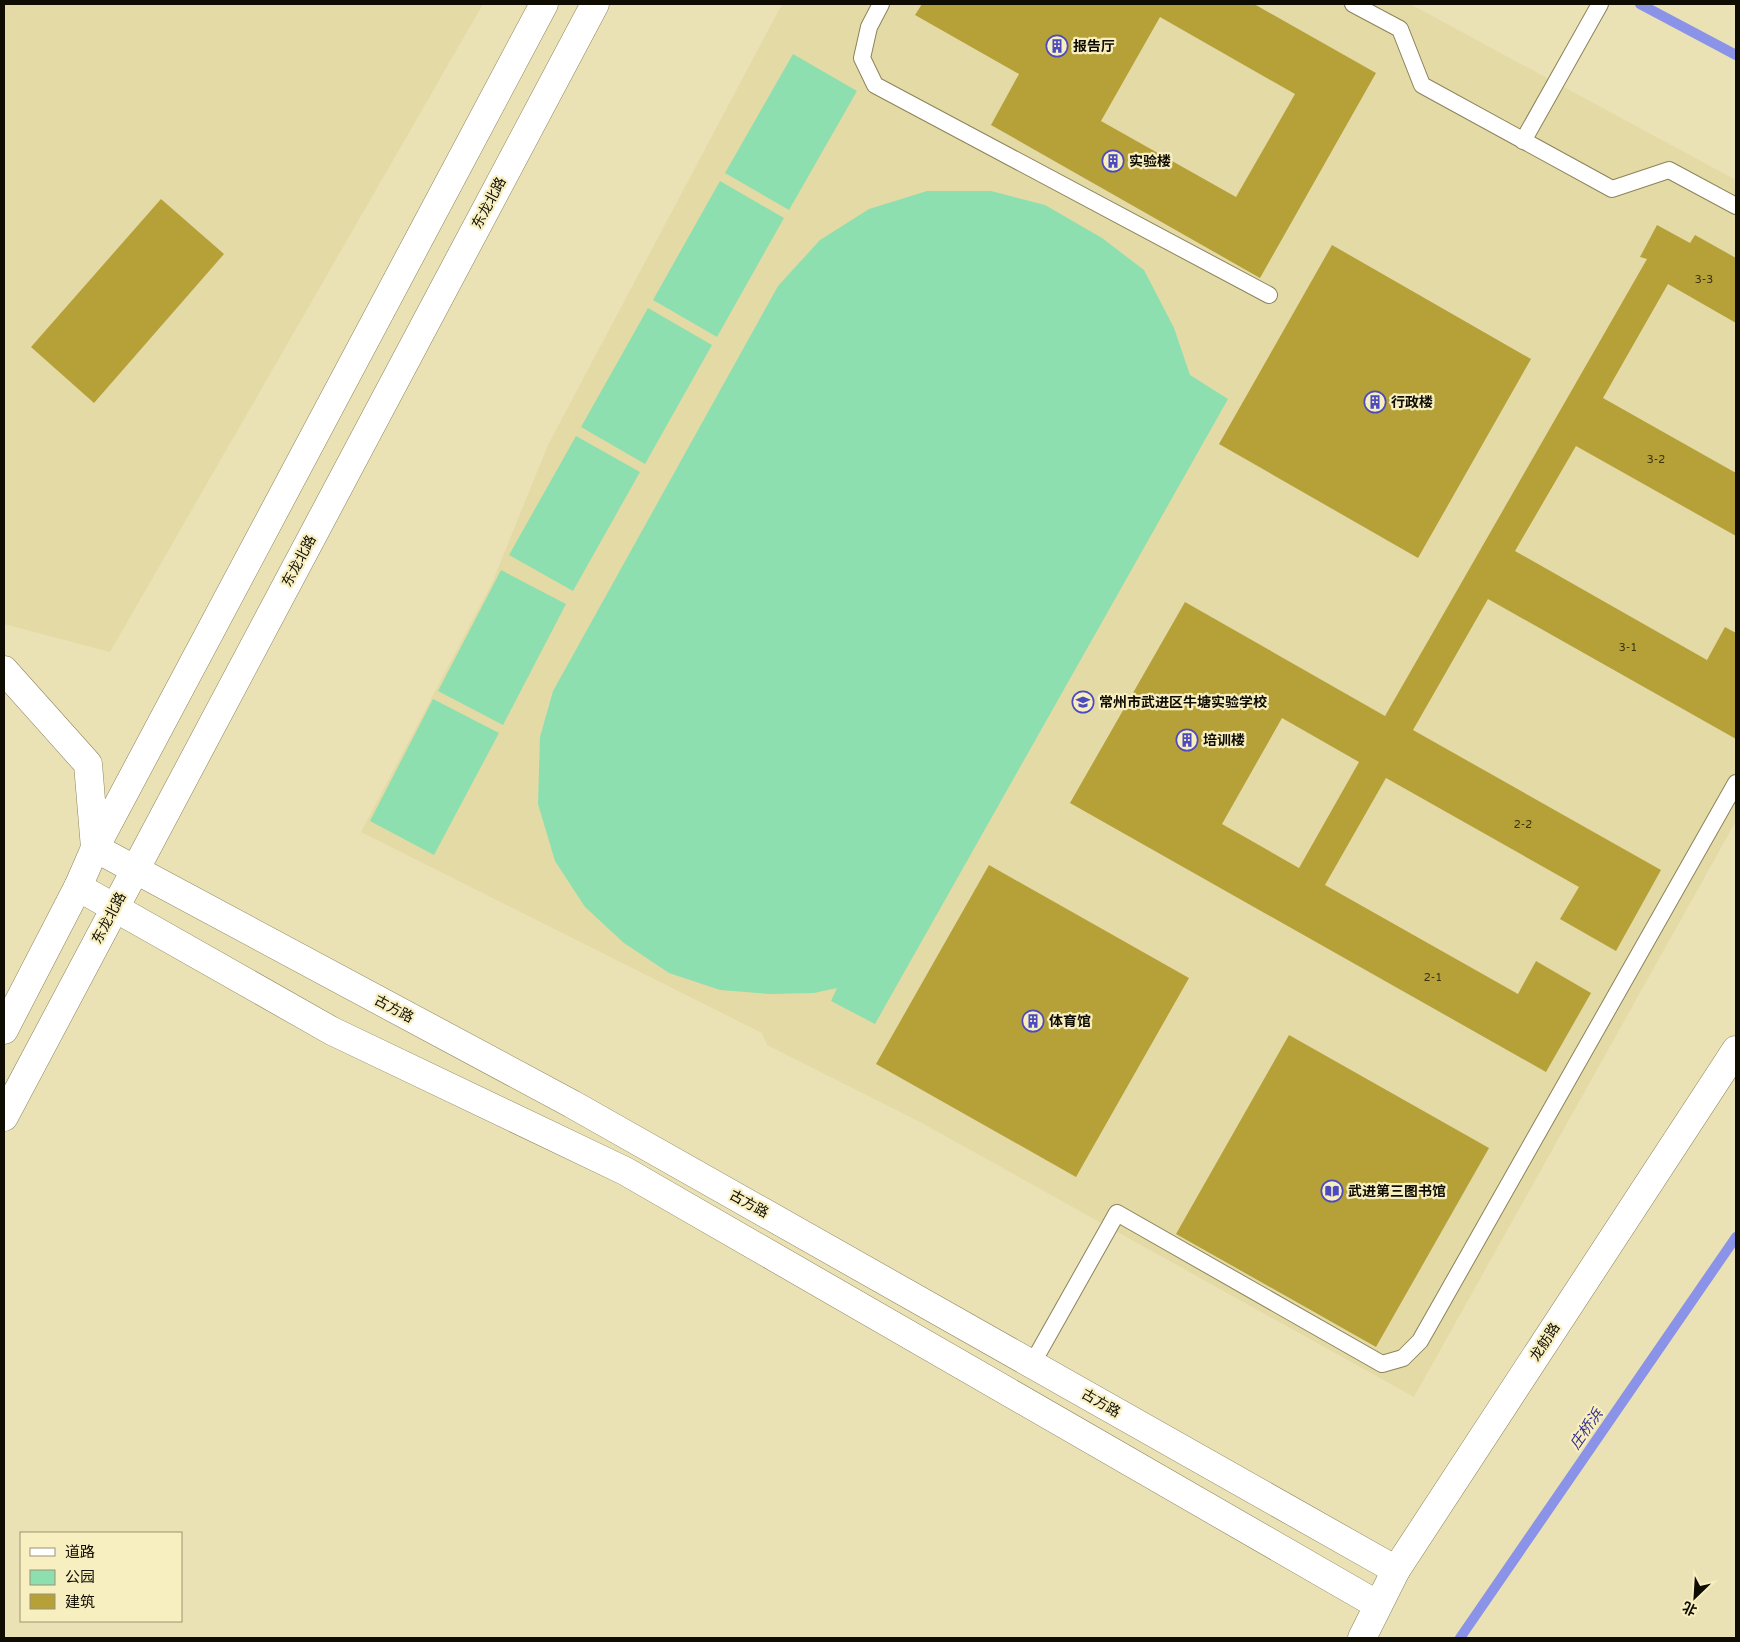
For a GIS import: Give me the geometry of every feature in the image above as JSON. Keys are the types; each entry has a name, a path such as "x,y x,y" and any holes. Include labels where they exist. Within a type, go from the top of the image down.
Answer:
{"street":[{"path":"4,1030 78,887 95,848 544,4"},
{"name":"东龙北路","path":"4,1117 595,4"},
{"path":"4,670 88,764 95,848"},
{"name":"古方路","path":"95,848 572,1104 1396,1570"},
{"path":"78,887 332,1031 625,1171 1378,1605"},
{"name":"龙舫路","path":"1362,1638 1396,1570 1736,1050"}],"lane":[{"path":"881,4 869,27 862,58 875,84 1269,295"},
{"path":"1353,4 1400,29 1422,85 1612,189 1669,170 1736,206"},
{"path":"1524,141 1600,4"},
{"path":"1032,1364 1117,1213 1382,1364 1403,1358 1420,1340 1736,783"}],"shaded area":[{"path":"4,4 483,4 110,652 4,624"},
{"name":"常州市武进区牛塘实验学校","path":"782,4 1410,4 1736,180 1736,821 1414,1397 920,1122 767,1045 762,1033 361,832 492,583 548,445"}],"green space":[{"path":"793,54 857,91 789,210 725,173"},
{"path":"720,181 784,218 717,337 653,300"},
{"path":"927,191 991,191 1045,205 1102,238 1144,270 1174,328 1190,375 1228,399 875,1024 831,1001 837,988 814,993 769,994 720,990 669,973 624,943 585,907 555,861 538,804 540,737 553,691 778,286 820,240 869,209"},
{"path":"648,308 712,345 645,464 581,427"},
{"path":"576,436 640,472 573,591 509,555"},
{"path":"501,570 566,604 503,725 438,691"},
{"path":"433,699 499,733 434,855 370,821"}],"building":[{"name":"实验楼","path":"922,4 1254,4 1376,73 1260,278 991,125 1019,74 915,15","holes":["1160,17 1295,94 1236,197 1101,121"]},
{"path":"161,199 224,254 94,403 31,347"},
{"path":"1657,225 1690,243 1695,235 1736,258 1736,323 1668,284 1603,398 1736,473 1736,536 1576,446 1515,551 1707,660 1725,627 1736,633 1736,739 1488,599 1413,730 1661,870 1616,951 1560,919 1579,887 1386,778 1325,885 1518,994 1536,961 1591,993 1546,1072 1070,803 1185,602 1385,716 1647,259 1640,257","holes":["1282,718 1359,762 1299,868 1222,824"]},
{"name":"行政楼","path":"1332,245 1531,359 1418,558 1219,444"},
{"name":"体育馆","path":"989,865 1189,978 1076,1177 876,1064"},
{"name":"武进第三图书馆","path":"1289,1035 1489,1148 1376,1347 1176,1234"}],"waterway":[{"path":"1640,4 1736,55"},
{"name":"庄桥浜","path":"1460,1638 1736,1237"}],"place":[{"name":"报告厅","path":"1057,46"},
{"name":"实验楼","path":"1113,161"},
{"name":"行政楼","path":"1375,402"},
{"name":"常州市武进区牛塘实验学校","path":"1083,702"},
{"name":"培训楼","path":"1187,740"},
{"name":"体育馆","path":"1033,1021"},
{"name":"武进第三图书馆","path":"1332,1191"}]}
